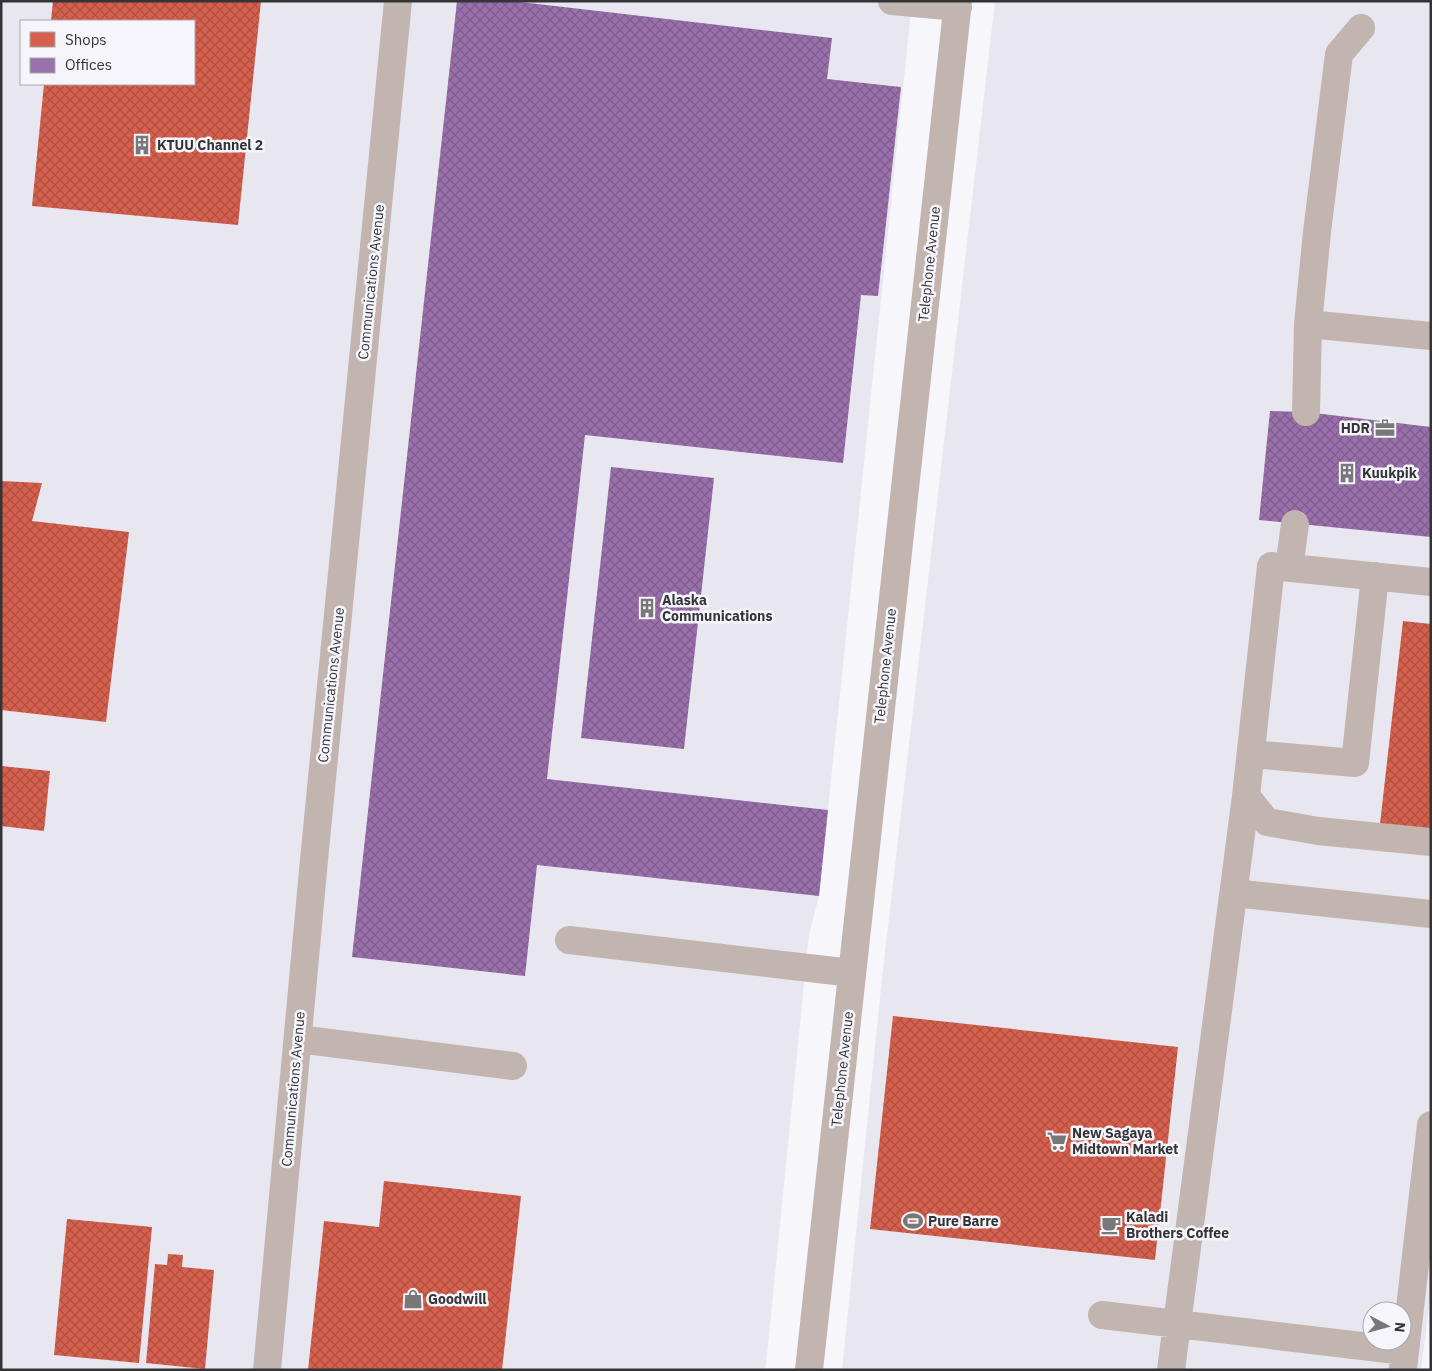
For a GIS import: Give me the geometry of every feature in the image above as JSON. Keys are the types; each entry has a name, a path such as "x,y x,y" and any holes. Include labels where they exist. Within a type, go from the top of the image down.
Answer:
{"street":[{"name":"Communications Avenue","path":"267,1370 398,1"},
{"path":"892,1 958,4"},
{"name":"Telephone Avenue","path":"809,1370 958,4"},
{"path":"1306,412 1308,324 1339,54 1361,28"},
{"path":"1308,324 1431,336"},
{"path":"1289,568 1295,524"},
{"path":"1171,1370 1246,796 1271,566 1431,582"},
{"path":"1251,754 1355,763 1374,576"},
{"path":"1246,796 1267,822 1318,831 1431,842"},
{"path":"1234,892 1431,914"},
{"path":"569,940 852,973"},
{"path":"298,1039 513,1066"},
{"path":"1102,1315 1177,1324 1403,1361 1431,1125"},
{"path":"791,1370 796,1353 813,1331"}],"shaded area":[{"path":"1,1 912,1 819,896 809,934 764,1370 1,1370"},
{"path":"995,1 1431,1 1431,1294 1421,1370 842,1370 882,978"}],"building: Shops":[{"name":"KTUU Channel 2","path":"53,1 261,1 238,225 32,206 44,85 195,85 195,20 51,20"},
{"path":"1,481 42,483 32,521 129,532 106,722 1,710"},
{"path":"1403,621 1431,624 1431,830 1380,824"},
{"path":"1,766 50,771 44,831 1,826"},
{"path":"893,1016 1178,1047 1155,1260 870,1229"},
{"name":"Goodwill","path":"384,1181 521,1196 502,1370 308,1370 324,1221 379,1227"},
{"path":"67,1219 152,1227 139,1363 54,1355"},
{"path":"168,1254 183,1255 182,1267 214,1270 205,1369 146,1363 155,1264 167,1265"}],"building: Offices":[{"path":"457,1 512,1 832,38 827,79 901,87 878,296 861,295 843,463 585,435 547,779 828,810 819,896 537,865 525,976 352,957"},
{"name":"Kuukpik","path":"1270,411 1306,412 1431,427 1431,537 1259,520"},
{"name":"Alaska Communications","path":"611,467 714,478 684,749 581,738"}],"place":[{"name":"KTUU Channel 2","path":"142,145"},
{"name":"HDR","path":"1385,428"},
{"name":"Kuukpik","path":"1347,473"},
{"name":"Alaska Communications","path":"647,608"},
{"name":"New Sagaya Midtown Market","path":"1057,1141"},
{"name":"Pure Barre","path":"913,1221"},
{"name":"Kaladi Brothers Coffee","path":"1111,1225"},
{"name":"Goodwill","path":"413,1299"}]}
